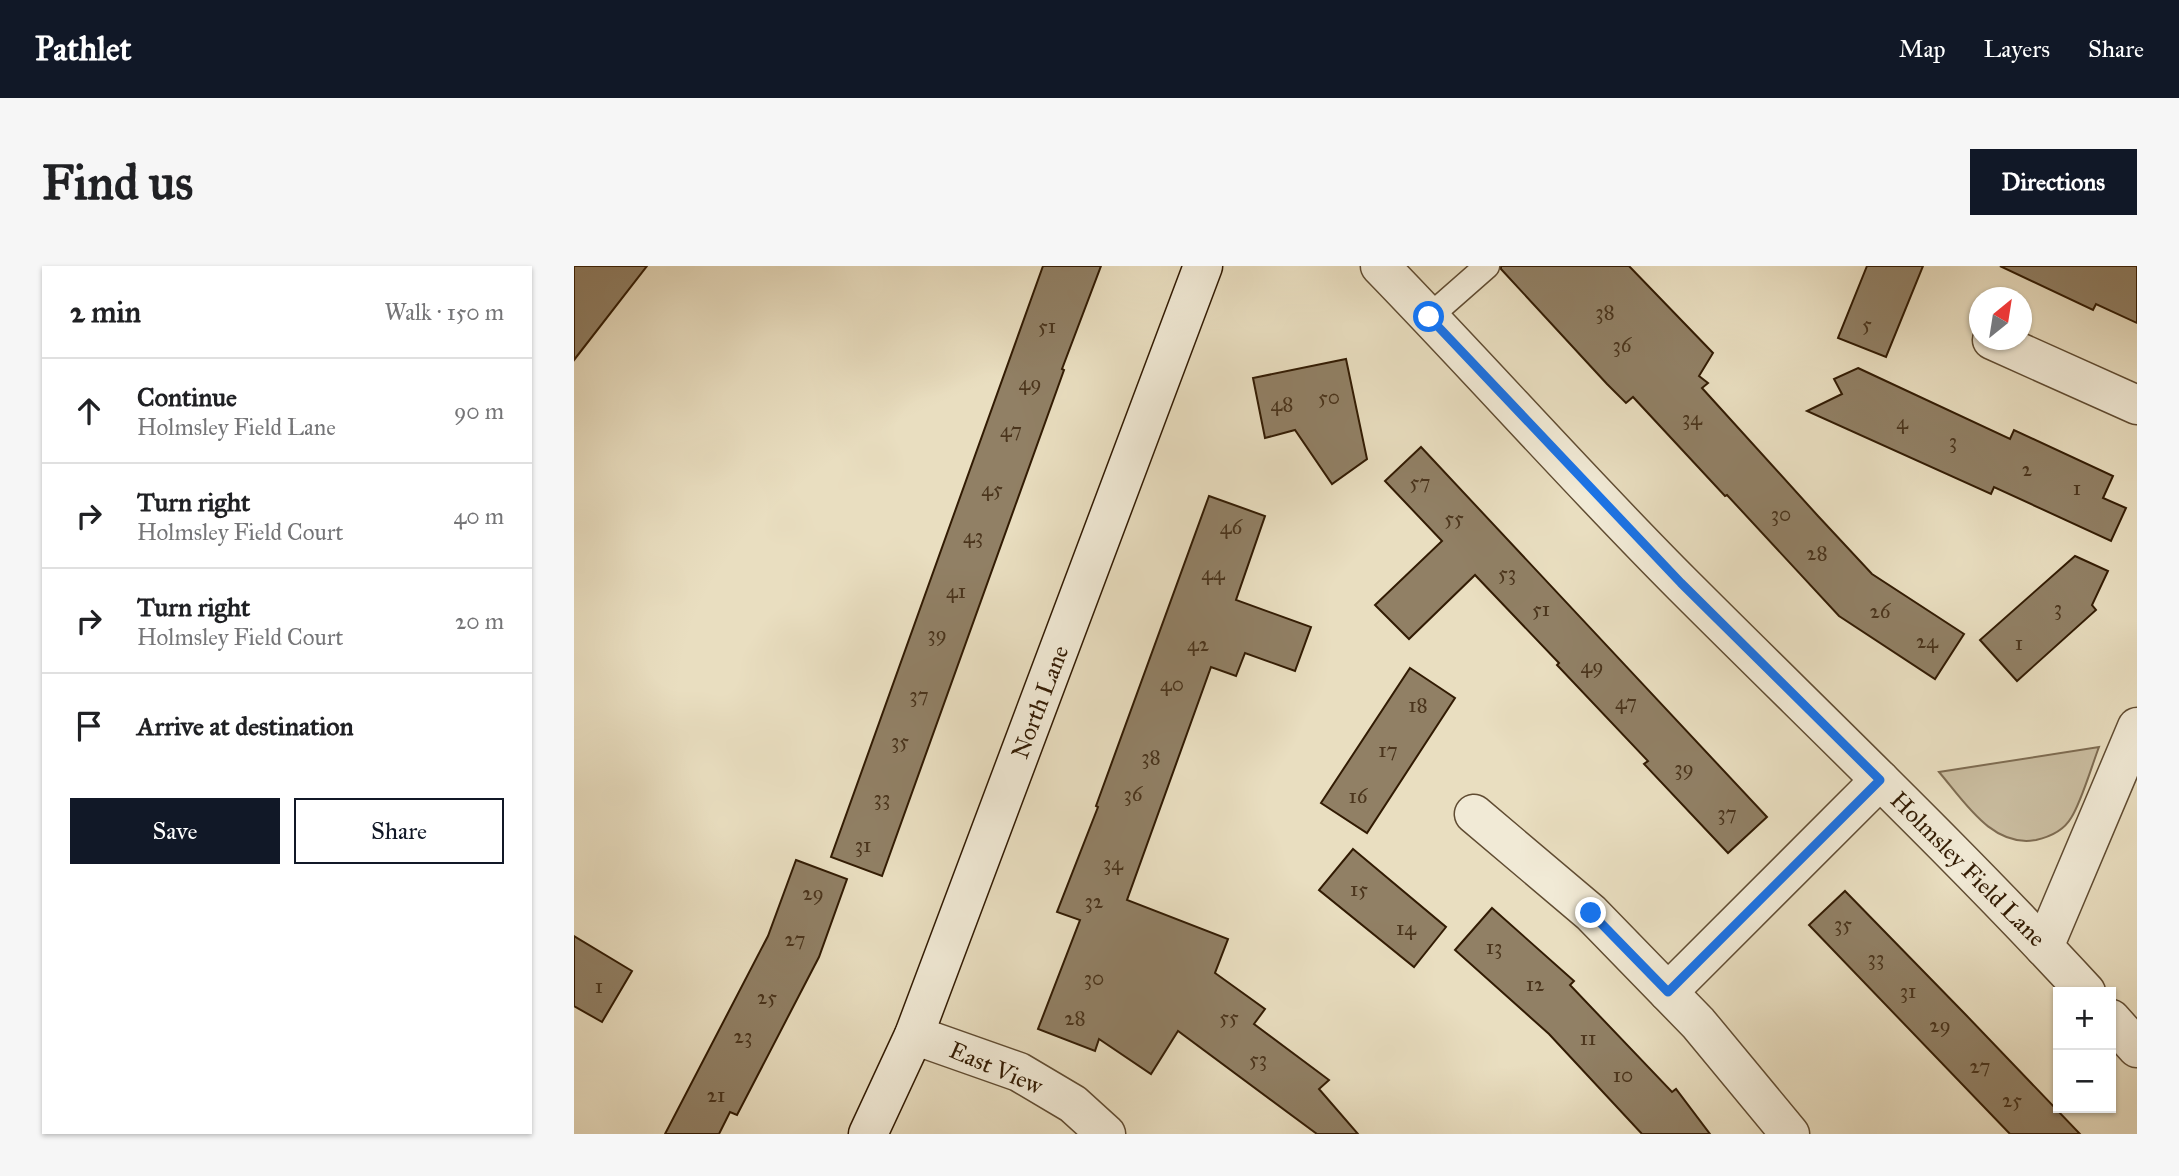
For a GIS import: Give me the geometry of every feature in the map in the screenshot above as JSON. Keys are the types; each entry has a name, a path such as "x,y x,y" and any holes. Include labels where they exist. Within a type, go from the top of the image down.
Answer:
{"street":[{"name":"North Lane","path":"868,1134 914,1035 1203,266"},
{"name":"Holmsley Field Lane","path":"1380,266 1681,583 1880,780 2081,987"},
{"path":"2014,350 2137,405"},
{"path":"2044,947 2137,726"},
{"path":"1668,992 1880,780"},
{"path":"1474,814 1591,913 1698,1023 1790,1134"},
{"path":"2116,1025 2137,1048"},
{"name":"East View","path":"914,1035 1019,1072 1073,1104 1106,1134"}],"lane":[{"path":"1429,317 1486,266"}],"shaded area":[{"path":"2099,747 2071,818 2056,832 2036,840 2020,841 1993,830 1980,820 1939,772"}],"building":[{"path":"574,266 647,266 574,360"},
{"path":"1043,266 1101,266 882,876 831,857"},
{"path":"1501,266 1629,266 1713,353 1699,376 1708,383 1702,388 1818,516 1872,574 1964,634 1935,679 1839,616 1633,397 1626,403 1607,384"},
{"path":"1867,266 1923,266 1886,357 1838,338"},
{"path":"2000,266 2137,266 2137,323 2096,304 2093,310"},
{"path":"1346,359 1367,459 1332,484 1295,430 1265,438 1253,378"},
{"path":"1858,368 2010,439 2014,430 2113,476 2103,498 2126,508 2111,541 1994,487 1991,494 1807,411 1842,394 1834,379"},
{"path":"1421,447 1767,817 1728,853 1644,764 1648,761 1557,665 1559,663 1475,575 1409,639 1375,605 1442,541 1385,481"},
{"path":"1209,496 1265,516 1236,600 1311,627 1295,671 1245,653 1236,676 1211,667 1127,900 1228,939 1215,973 1265,1009 1254,1024 1329,1080 1319,1089 1358,1134 1317,1134 1178,1031 1151,1074 1099,1039 1095,1051 1038,1029 1080,920 1057,912 1098,807 1096,806"},
{"path":"2075,556 2108,571 2092,605 2096,610 2017,681 1980,640"},
{"path":"1410,668 1455,698 1367,833 1321,803"},
{"path":"1353,849 1446,927 1414,967 1319,890"},
{"path":"796,860 847,879 819,957 737,1115 730,1112 719,1134 665,1134 768,936"},
{"path":"1845,891 2053,1106 2053,1113 2060,1113 2080,1134 2010,1134 1809,925"},
{"path":"1492,908 1574,981 1570,985 1672,1092 1676,1089 1710,1134 1642,1134 1549,1034 1455,950"},
{"path":"574,936 632,971 602,1022 574,1006"}],"route":[{"path":"1429,317 1681,583 1880,780 1668,992 1591,913"}]}
